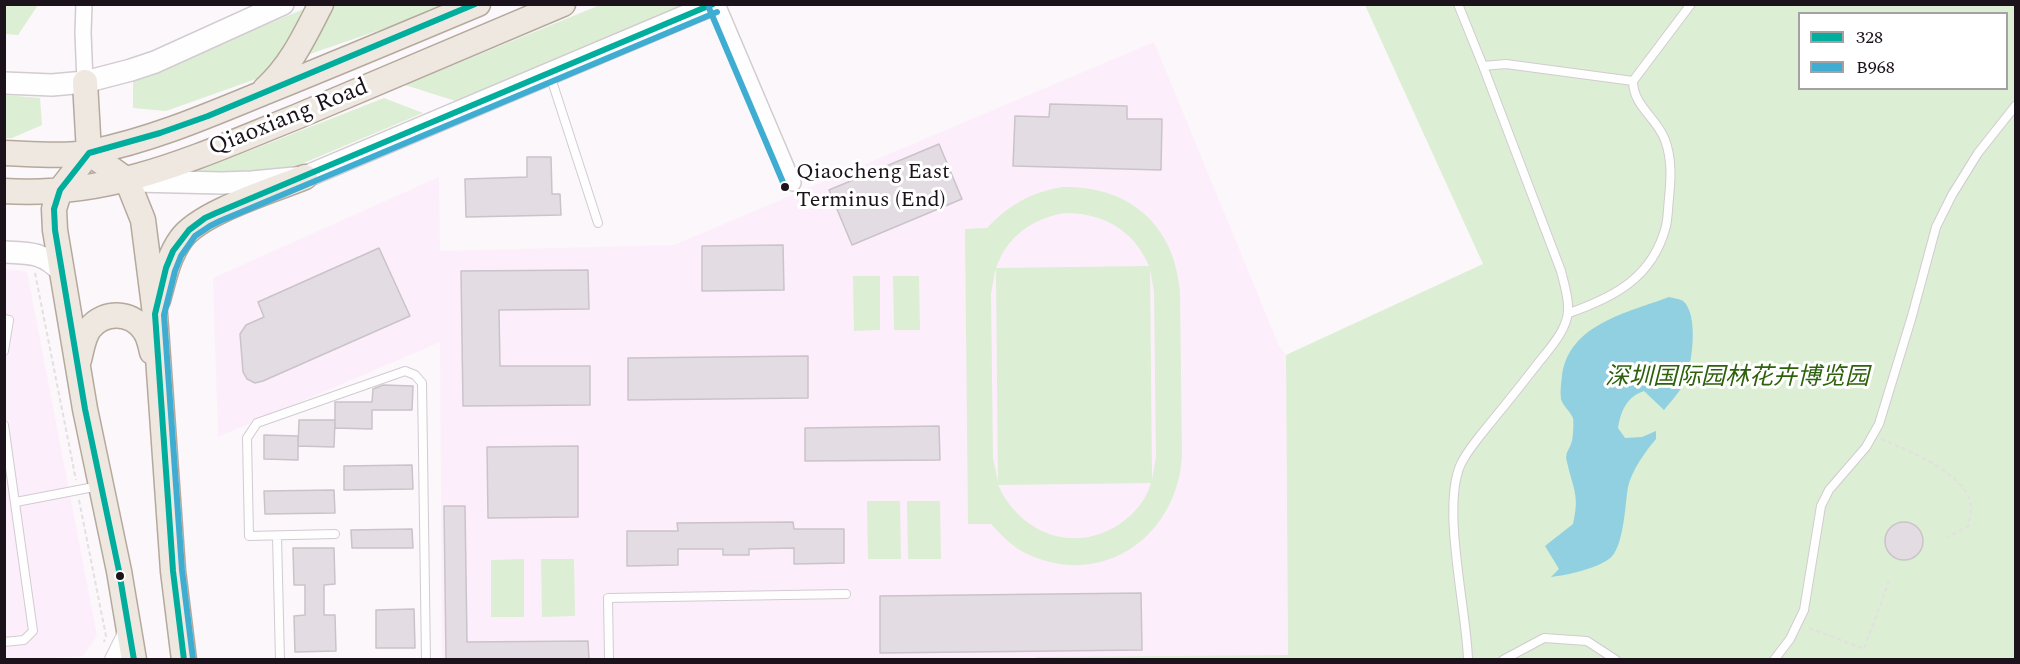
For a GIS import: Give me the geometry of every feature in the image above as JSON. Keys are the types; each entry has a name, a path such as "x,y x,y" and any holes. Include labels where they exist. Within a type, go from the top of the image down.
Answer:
{"main road":[{"path":"4,83 52,85 85,82 155,62 283,4"},
{"path":"257,96 281,75 297,51 321,4"},
{"name":"Qiaoxiang Road","path":"4,191 60,190 127,180 170,167 564,4"},
{"path":"155,314 166,268 173,252 189,230 206,218 716,4"},
{"name":"Qiaoxiang Road","path":"4,153 88,153 160,133 257,96 476,5"},
{"path":"85,82 88,153 60,190 54,209 55,230 77,367 89,487 129,624 134,660"},
{"path":"88,153 127,180 222,183 306,177"},
{"path":"127,180 143,220 155,314 173,571 187,655"},
{"path":"4,252 31,253 44,257 62,272"},
{"path":"77,367 84,338 89,329 97,321 107,316 117,315 136,321 143,328 148,337 160,381"}],"street":[{"path":"84,4 85,82"},
{"path":"716,4 793,183"},
{"path":"109,653 126,638 129,624"}],"lane":[{"path":"1458,4 1561,271 1569,312 1565,326 1554,344 1476,441 1462,462 1456,478 1455,532 1468,639 1468,660"},
{"path":"1569,312 1592,305 1635,280 1653,258 1666,226 1671,177 1669,154 1664,136 1636,99 1633,81 1691,4"},
{"path":"1483,66 1506,64 1633,81"},
{"path":"549,74 598,223"},
{"path":"1774,660 1799,624 1808,594 1821,506 1829,490 1873,436 1878,424 1912,316 1936,227 1952,195 1978,153 2016,105"},
{"path":"4,319 9,320 4,351"},
{"path":"335,534 249,536 247,438 257,423 405,371 415,375 422,383 426,660"},
{"path":"4,425 33,631 24,640 4,642"},
{"path":"16,502 89,487"},
{"path":"277,536 280,660"},
{"path":"609,660 608,598 846,594"},
{"path":"1503,660 1544,638 1587,641 1616,660"}],"path":[{"path":"31,253 89,487 105,636 109,653"},
{"path":"1873,436 1941,468 1962,485 1971,505 1968,526 1948,537"},
{"path":"1799,624 1864,649 1889,581"}],"shaded area":[{"path":"1154,42 1279,346 1286,355 1288,655 1036,657 1036,660 442,659 440,342 218,437 213,278 439,177 440,251 674,245"},
{"path":"5,269 27,272 97,636 83,656 5,660"}],"green space":[{"path":"4,5 38,5 18,35 5,34"},
{"path":"328,5 453,5 301,57"},
{"path":"600,5 699,5 462,103 405,85"},
{"name":"深圳国际园林花卉博览园","path":"1365,5 2015,5 2015,659 1036,660 1036,657 1288,655 1286,355 1483,264"},
{"path":"309,7 270,74 166,111 133,108 133,79"},
{"path":"4,95 40,98 42,125 12,138 5,138"},
{"path":"384,98 423,113 282,172 193,173"},
{"path":"1087,188 1108,193 1144,214 1158,228 1168,246 1176,267 1180,291 1182,457 1176,487 1165,513 1148,535 1126,551 1102,562 1075,565 1047,561 1018,549 991,524 968,524 965,229 987,228 1012,206 1051,189","holes":["1065,213 1092,216 1116,226 1135,243 1149,266 996,268 1014,238 1032,224 1053,215","1150,269 1154,292 1156,457 1152,480","996,271 998,482 993,458 991,294","1151,483 1141,503 1125,520 1107,531 1089,537 1071,538 1053,535 1036,528 1008,503 998,485"]},
{"path":"853,276 880,276 880,330 854,331"},
{"path":"893,276 919,276 920,330 894,330"},
{"path":"867,501 900,501 901,559 868,559"},
{"path":"907,501 940,501 941,559 908,559"},
{"path":"524,559 524,617 491,617 491,560"},
{"path":"541,559 574,559 575,616 542,617"}],"water":[{"path":"1669,297 1683,301 1691,316 1693,339 1688,372 1679,391 1664,410 1644,391 1633,397 1623,410 1618,428 1625,438 1642,437 1656,431 1656,439 1639,462 1630,481 1618,546 1609,559 1596,566 1551,577 1559,569 1545,546 1573,524 1576,506 1575,492 1566,459 1572,439 1573,418 1561,399 1562,376 1567,358 1588,332 1602,323"}],"building":[{"path":"1050,104 1127,106 1127,119 1162,119 1161,170 1013,166 1015,116 1049,117"},
{"path":"939,144 962,199 852,245 829,190"},
{"path":"527,157 551,157 552,194 560,194 561,215 466,217 465,179 527,177"},
{"path":"783,245 784,290 702,291 702,246"},
{"path":"379,248 410,316 263,381 255,383 247,379 243,372 240,334 246,325 264,317 258,302"},
{"path":"588,270 589,309 499,310 500,366 590,366 590,405 463,406 461,271"},
{"path":"808,356 808,398 628,400 628,358"},
{"path":"383,385 413,386 412,410 372,410 372,429 335,428 335,402 372,402 373,389"},
{"path":"299,420 335,420 334,447 298,446"},
{"path":"939,426 940,460 805,461 805,428"},
{"path":"264,435 298,436 298,460 264,459"},
{"path":"578,446 578,517 488,518 487,447"},
{"path":"412,465 413,489 344,490 344,466"},
{"path":"334,490 335,513 265,514 264,491"},
{"path":"444,506 465,506 467,642 588,641 589,659 446,660"},
{"path":"793,522 794,529 844,529 844,563 794,564 794,548 749,549 749,555 723,555 723,549 678,549 678,565 627,566 627,531 678,531 677,523"},
{"path":"1904,522 1918,527 1923,541 1918,555 1904,560 1890,555 1885,541 1890,527"},
{"path":"412,529 413,548 352,548 351,530"},
{"path":"293,548 334,548 335,584 324,585 324,615 335,615 336,651 295,652 294,616 305,615 305,585 294,585"},
{"path":"1141,593 1142,650 880,653 880,596"},
{"path":"414,609 415,648 376,648 376,610"}],"transit line":[{"name":"328","path":"134,660 119,571 85,409 55,230 54,209 60,190 89,153 160,133 208,116 475,4"},
{"name":"328","path":"184,660 173,571 155,314 166,268 173,251 189,230 216,213 713,4"},
{"name":"B968","path":"709,8 785,187"},
{"name":"B968","path":"193,659 182,570 164,315 175,271 181,256 195,236 220,221 717,12"}],"place":[{"name":"Qiaocheng East Terminus (End)","path":"785,187"}]}
